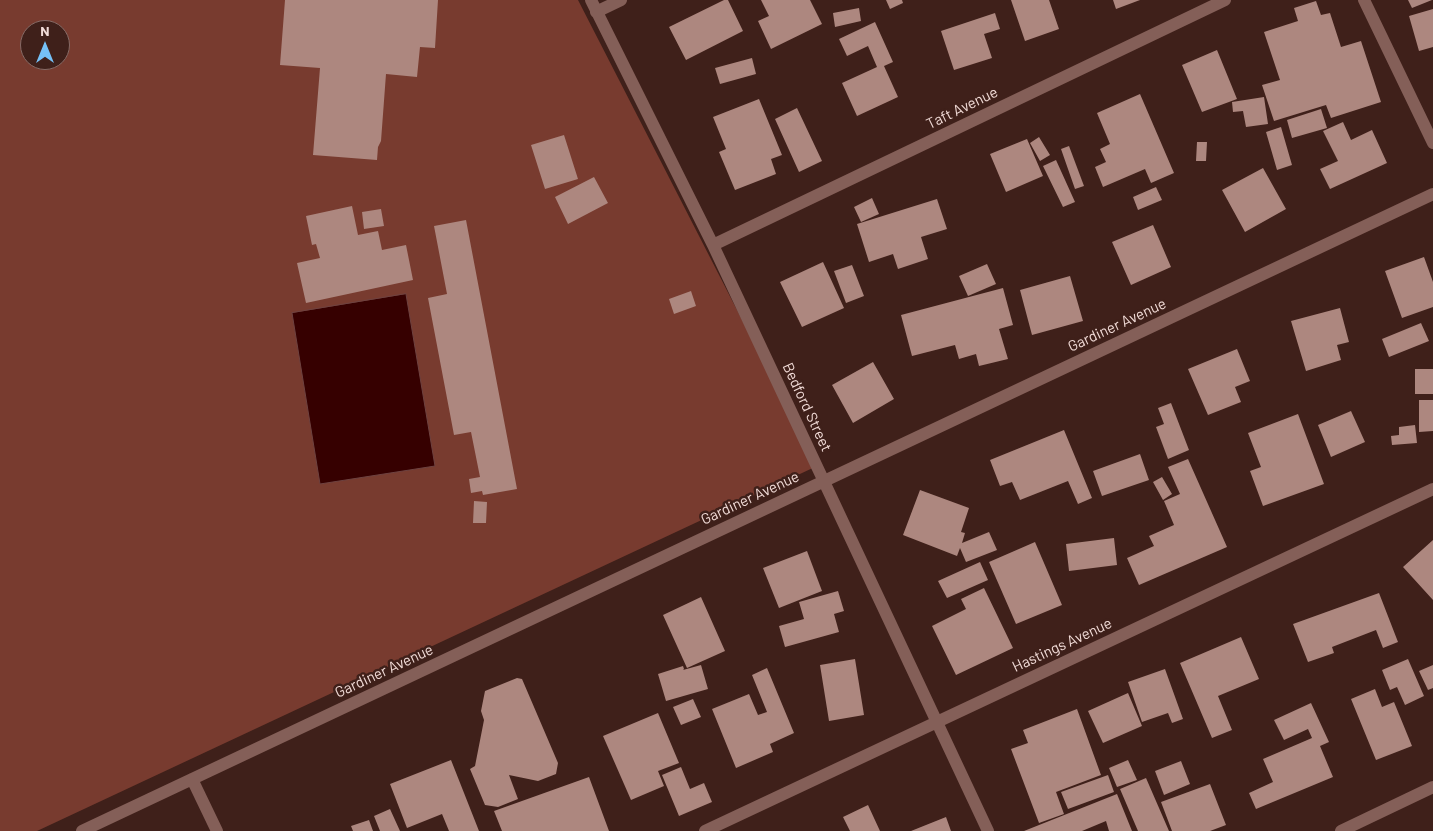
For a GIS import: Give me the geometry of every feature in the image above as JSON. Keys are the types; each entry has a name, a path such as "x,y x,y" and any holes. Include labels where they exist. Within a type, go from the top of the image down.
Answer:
{"street":[{"name":"Bedford Street","path":"591,0 713,245 988,831"},
{"path":"596,12 621,0"},
{"name":"Taft Avenue","path":"713,245 1226,0"},
{"path":"1364,0 1433,144"},
{"name":"Gardiner Avenue","path":"82,831 1433,194"},
{"name":"Hastings Avenue","path":"705,831 1433,490"},
{"path":"192,779 217,831"},
{"path":"1341,831 1433,787"}],"shaded area":[{"path":"0,0 578,0 817,466 37,831 0,831"},
{"path":"406,294 435,466 320,484 292,313"}],"building":[{"path":"285,0 438,0 435,48 420,47 417,77 386,74 381,141 378,147 377,160 313,155 320,68 280,65"},
{"path":"724,0 728,0 743,31 686,60 669,27"},
{"path":"761,0 810,0 822,24 771,49 758,21 769,16"},
{"path":"886,0 902,0 903,3 890,9"},
{"path":"1011,0 1049,0 1059,29 1025,41"},
{"path":"1113,0 1140,0 1116,9"},
{"path":"1408,0 1432,0 1412,8"},
{"path":"1316,1 1321,15 1330,13 1341,47 1361,41 1381,102 1331,118 1326,105 1274,121 1262,85 1280,80 1264,32 1298,21 1294,8"},
{"path":"859,8 861,21 835,27 833,13"},
{"path":"1433,9 1433,47 1419,51 1409,16"},
{"path":"995,13 1000,29 984,34 992,58 954,70 941,31"},
{"path":"875,22 893,62 884,66 898,97 857,116 842,83 877,67 868,46 847,56 839,39"},
{"path":"1217,50 1237,99 1202,112 1182,65"},
{"path":"752,58 756,74 720,84 715,68"},
{"path":"1140,94 1174,173 1151,183 1145,169 1103,187 1095,167 1106,162 1100,149 1110,144 1097,113"},
{"path":"1264,97 1268,124 1246,127 1243,111 1233,112 1232,102"},
{"path":"759,99 782,155 771,159 776,174 735,190 719,152 726,149 713,117"},
{"path":"797,108 822,161 799,172 775,119"},
{"path":"1321,109 1327,128 1292,138 1287,120"},
{"path":"1343,122 1351,140 1372,130 1387,163 1330,189 1320,169 1338,161 1323,131"},
{"path":"1281,127 1292,165 1277,170 1266,132"},
{"path":"564,135 578,179 545,189 531,145"},
{"path":"1039,137 1050,155 1040,161 1030,143"},
{"path":"1027,139 1043,176 1006,192 990,154"},
{"path":"1197,142 1207,142 1206,161 1196,161"},
{"path":"1069,146 1084,186 1075,189 1061,149"},
{"path":"1056,160 1075,202 1063,207 1043,166"},
{"path":"1263,168 1286,209 1245,232 1222,190"},
{"path":"594,177 608,203 568,224 555,197"},
{"path":"1156,187 1162,200 1138,210 1133,197"},
{"path":"872,198 879,214 861,222 854,207"},
{"path":"937,199 947,229 921,237 928,259 898,269 893,254 869,262 857,224"},
{"path":"352,206 358,235 378,231 382,250 406,245 413,280 306,303 297,263 320,258 316,244 312,245 306,216"},
{"path":"381,209 384,226 364,229 362,212"},
{"path":"466,220 517,489 483,495 482,491 471,493 469,479 480,477 471,432 454,435 428,298 447,294 434,226"},
{"path":"1153,225 1171,267 1131,285 1112,242"},
{"path":"1424,257 1433,282 1433,307 1402,318 1385,271"},
{"path":"823,262 844,308 802,327 780,282"},
{"path":"987,264 996,284 968,296 959,276"},
{"path":"852,265 864,296 846,303 834,271"},
{"path":"1070,276 1083,321 1032,335 1020,290"},
{"path":"1003,288 1013,325 999,329 1008,359 979,366 976,354 959,359 955,345 912,356 901,315"},
{"path":"691,291 696,306 674,314 669,299"},
{"path":"1340,308 1349,342 1337,345 1341,360 1306,371 1291,321"},
{"path":"1421,323 1429,341 1389,357 1382,339"},
{"path":"1237,349 1250,381 1235,387 1241,402 1208,415 1188,369"},
{"path":"873,362 894,399 853,423 832,385"},
{"path":"1415,369 1433,369 1433,394 1415,394"},
{"path":"1419,400 1433,400 1433,431 1419,432"},
{"path":"1171,403 1189,450 1168,459 1156,427 1164,424 1158,408"},
{"path":"1351,411 1365,442 1331,457 1318,425"},
{"path":"1298,414 1324,484 1263,506 1250,471 1261,467 1248,433"},
{"path":"1415,425 1417,443 1392,445 1391,436 1399,435 1399,427"},
{"path":"1064,430 1092,498 1078,504 1068,481 1020,500 1012,482 1000,486 990,460"},
{"path":"1140,454 1149,480 1102,496 1093,471"},
{"path":"1188,459 1227,547 1139,585 1127,558 1154,546 1149,536 1174,525 1164,501 1180,494 1168,467"},
{"path":"1162,477 1172,494 1163,500 1153,482"},
{"path":"920,490 969,508 961,532 965,533 962,543 989,532 997,550 966,562 960,548 957,556 903,535"},
{"path":"474,501 487,502 486,523 473,523"},
{"path":"1114,538 1117,565 1069,571 1066,544"},
{"path":"1433,540 1433,600 1403,567"},
{"path":"1035,542 1062,605 1016,624 989,562"},
{"path":"807,551 822,591 779,608 763,568"},
{"path":"980,562 988,580 947,598 938,581"},
{"path":"984,588 1013,648 956,675 932,626 966,609 961,599"},
{"path":"838,591 844,611 834,614 839,632 785,647 779,626 804,619 799,602"},
{"path":"1379,593 1398,642 1383,648 1376,630 1332,647 1334,653 1308,662 1293,624"},
{"path":"701,597 725,651 687,668 663,615"},
{"path":"1241,637 1259,679 1218,696 1232,730 1212,738 1180,663"},
{"path":"855,659 864,715 829,721 820,665"},
{"path":"1408,659 1424,696 1405,705 1397,687 1390,690 1382,670"},
{"path":"701,665 708,689 666,701 658,674 683,666 683,670"},
{"path":"1433,665 1433,688 1428,690 1419,671"},
{"path":"767,668 794,733 770,744 773,752 736,768 712,709 749,694 758,715 767,712 752,675"},
{"path":"1165,669 1183,719 1172,723 1168,713 1142,722 1128,682"},
{"path":"517,678 522,679 558,763 556,774 538,781 509,775 518,799 498,807 485,805 470,769 475,766 484,720 481,711 485,691"},
{"path":"1375,689 1382,707 1394,702 1412,746 1376,760 1351,699"},
{"path":"1128,693 1142,726 1103,743 1088,711"},
{"path":"693,699 701,717 681,725 673,707"},
{"path":"1311,703 1329,742 1320,746 1333,777 1256,809 1249,793 1273,782 1263,759 1312,738 1308,729 1284,740 1274,720"},
{"path":"1077,709 1101,775 1056,792 1064,814 1039,823 1011,749 1028,743 1023,730"},
{"path":"658,713 679,763 658,771 664,786 631,800 603,736"},
{"path":"451,760 479,831 449,831 442,814 407,828 390,784"},
{"path":"1128,760 1137,780 1117,787 1109,768"},
{"path":"1181,761 1190,784 1164,795 1155,771"},
{"path":"681,767 690,789 704,783 712,802 679,816 662,775"},
{"path":"1108,775 1114,792 1068,809 1061,792"},
{"path":"589,777 609,831 502,831 494,811"},
{"path":"1146,778 1169,831 1138,831 1120,789"},
{"path":"1210,784 1226,825 1210,831 1172,831 1161,802"},
{"path":"1117,794 1132,831 1109,831 1106,821 1082,831 1024,831"},
{"path":"868,805 880,831 850,831 843,817"},
{"path":"390,809 400,831 380,831 374,816"},
{"path":"946,817 951,831 911,831"},
{"path":"369,820 373,831 353,831 351,826"}]}
